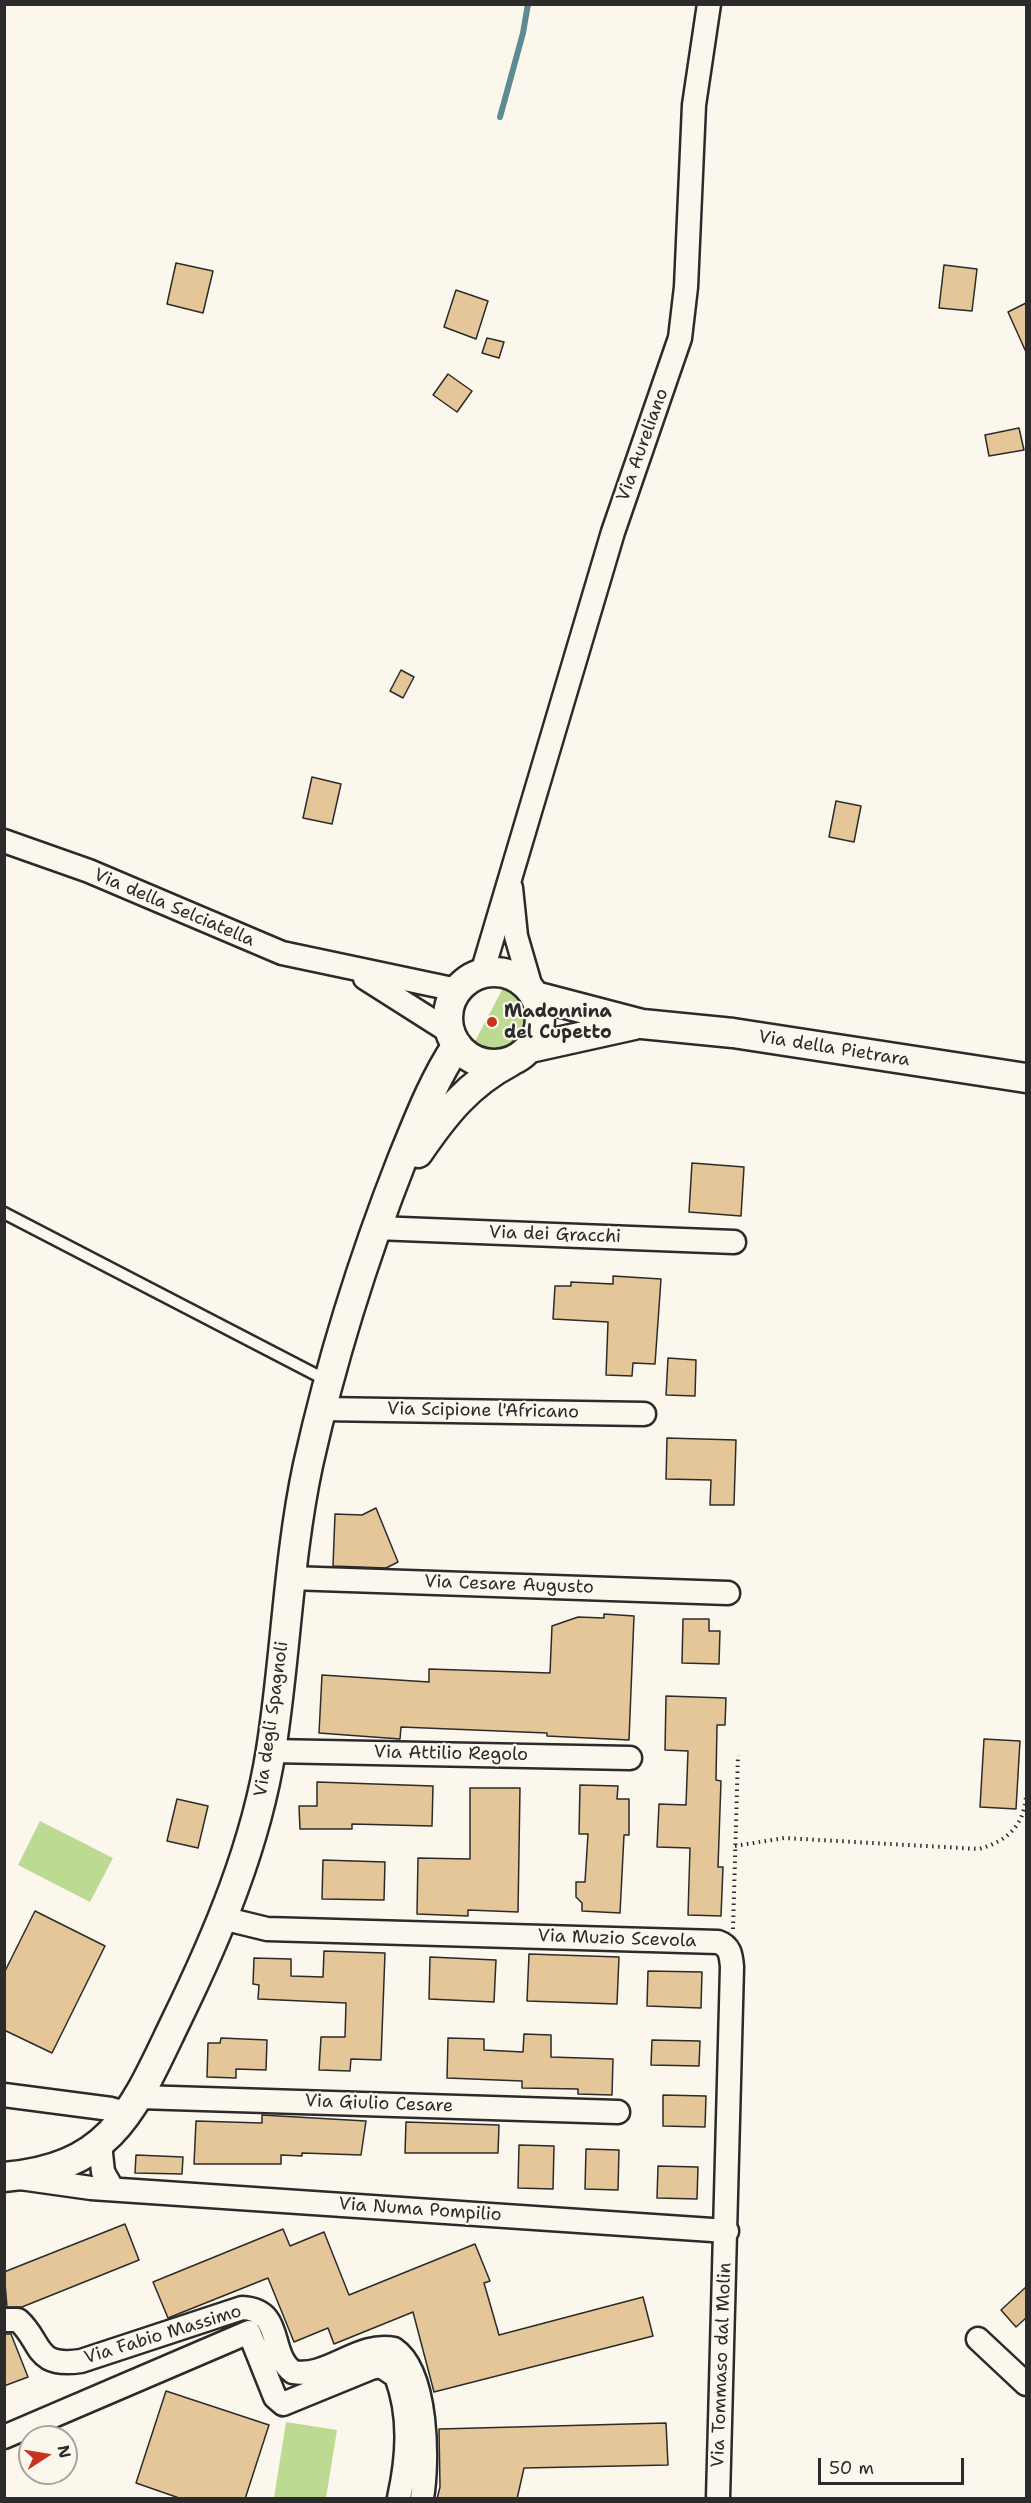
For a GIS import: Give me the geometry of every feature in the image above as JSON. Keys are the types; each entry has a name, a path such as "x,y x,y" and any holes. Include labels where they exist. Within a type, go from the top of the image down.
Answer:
{"street":[{"name":"Via Aureliano","path":"482,973 613,532 680,339 687,287 694,105 709,4"},
{"name":"Via della Selciatella","path":"4,842 89,871 282,953 458,990"},
{"name":"Via Aureliano","path":"510,874 516,936 534,994"},
{"name":"Via della Selciatella","path":"345,967 385,989 453,1038"},
{"path":"381,1215 453,1038 449,1007 458,990 468,980 482,973 504,973 515,976 534,994 540,1009 540,1023 520,1055 496,1065 481,1062 467,1056 453,1038"},
{"name":"Via della Pietrara","path":"534,994 642,1024 733,1033 1026,1078"},
{"name":"Via della Pietrara","path":"381,1215 442,1118 464,1092 487,1074 520,1055 642,1024"},
{"name":"Via dei Gracchi","path":"381,1215 734,1242"},
{"name":"Via degli Spagnoli","path":"10,2177 60,2166 100,2144 134,2105 199,1975 222,1918 256,1818 271,1751 290,1578 305,1485 322,1409 381,1215"},
{"name":"Via Scipione l'Africano","path":"322,1409 644,1414"},
{"name":"Via Cesare Augusto","path":"290,1578 728,1593"},
{"name":"Via Attilio Regolo","path":"271,1751 630,1758"},
{"name":"Via Muzio Scevola","path":"222,1918 267,1929 718,1942 729,1950 732,1967 727,2231"},
{"name":"Via Giulio Cesare","path":"4,2095 111,2109 134,2105 618,2112"},
{"path":"100,2144 103,2172 112,2188"},
{"name":"Via Numa Pompilio","path":"10,2177 56,2185 727,2231"},
{"name":"Via Tommaso dal Molin","path":"718,2499 727,2231"},
{"name":"Via Fabio Massimo","path":"4,2320 18,2320 38,2351 63,2362 81,2361 242,2308 257,2310 268,2321 282,2359 293,2372 306,2373 371,2350 394,2349 404,2356 412,2374 423,2422 426,2465 422,2499"},
{"path":"4,2437 249,2332 275,2397 283,2404 371,2368 381,2366 396,2376 405,2409 407,2436 399,2499"},
{"path":"978,2339 1026,2384"}],"lane":[{"path":"4,1212 329,1381"}],"path":[{"path":"732,1967 738,1755"},
{"path":"735,1846 784,1838 979,1849 991,1846 1011,1833 1022,1818 1026,1796"}],"green space":[{"path":"503,988 516,998 523,1011 524,1023 520,1035 512,1044 501,1050 488,1051 473,1045"},
{"path":"40,1821 113,1858 90,1902 18,1865"},
{"path":"286,2422 337,2430 326,2498 274,2498"}],"building":[{"path":"176,263 213,271 203,313 167,304"},
{"path":"944,265 977,269 972,311 939,308"},
{"path":"456,290 488,301 476,339 444,327"},
{"path":"1026,303 1026,352 1008,312"},
{"path":"487,338 504,342 499,358 482,353"},
{"path":"448,374 472,391 457,412 433,395"},
{"path":"1019,428 1024,450 989,456 985,435"},
{"path":"401,670 414,677 403,698 390,691"},
{"path":"312,777 341,784 332,824 303,818"},
{"path":"836,801 861,806 854,842 829,837"},
{"path":"692,1163 744,1167 741,1216 689,1212"},
{"path":"613,1276 661,1279 655,1364 633,1363 632,1376 606,1375 608,1322 553,1319 555,1286 571,1286 571,1282 613,1284"},
{"path":"668,1358 696,1360 695,1396 666,1395"},
{"path":"667,1438 736,1440 734,1505 710,1505 711,1480 666,1479"},
{"path":"376,1508 398,1562 386,1568 333,1566 335,1514 362,1515"},
{"path":"604,1614 634,1616 629,1740 547,1736 547,1733 401,1727 400,1739 319,1733 322,1675 429,1682 429,1669 550,1673 552,1626 578,1617 604,1618"},
{"path":"683,1619 709,1619 709,1631 720,1631 719,1664 682,1663"},
{"path":"666,1696 726,1698 725,1725 717,1725 716,1780 721,1781 718,1867 723,1867 721,1916 688,1915 690,1848 657,1847 659,1804 686,1805 688,1751 665,1750"},
{"path":"984,1739 1020,1741 1016,1809 980,1807"},
{"path":"317,1782 433,1786 432,1826 352,1824 352,1829 300,1829 299,1806 317,1806"},
{"path":"580,1785 618,1786 617,1799 629,1799 629,1835 624,1835 620,1913 582,1911 582,1903 576,1897 576,1882 585,1882 588,1834 579,1834"},
{"path":"470,1788 520,1788 518,1912 468,1910 468,1916 417,1914 418,1858 470,1859"},
{"path":"177,1799 208,1806 198,1848 167,1841"},
{"path":"323,1860 385,1862 384,1900 322,1899"},
{"path":"35,1911 105,1946 52,2053 4,2030 4,1973"},
{"path":"324,1951 385,1953 381,2060 351,2059 350,2071 319,2070 321,2037 345,2037 346,2003 258,1999 259,1985 253,1984 254,1958 291,1959 291,1976 323,1977"},
{"path":"529,1954 619,1957 617,2004 527,2001"},
{"path":"430,1957 496,1960 494,2002 429,1999"},
{"path":"648,1971 702,1972 701,2008 647,2006"},
{"path":"524,2034 551,2035 551,2057 613,2059 612,2095 578,2094 578,2089 522,2088 522,2081 447,2078 448,2038 484,2039 484,2050 523,2052"},
{"path":"221,2038 267,2040 266,2070 236,2069 236,2078 207,2077 208,2043 220,2043"},
{"path":"652,2040 700,2041 699,2066 651,2065"},
{"path":"663,2095 706,2096 705,2127 663,2126"},
{"path":"262,2115 366,2121 361,2155 302,2153 302,2156 281,2155 281,2164 194,2164 196,2121 262,2123"},
{"path":"406,2122 499,2125 498,2153 405,2153"},
{"path":"519,2145 554,2146 553,2189 518,2188"},
{"path":"586,2149 619,2150 618,2190 585,2189"},
{"path":"136,2155 183,2157 182,2174 135,2173"},
{"path":"658,2166 698,2167 697,2199 657,2198"},
{"path":"125,2224 139,2260 22,2307 7,2307 4,2272"},
{"path":"283,2229 290,2246 324,2232 349,2295 475,2244 490,2281 484,2283 499,2335 643,2297 653,2336 434,2392 413,2312 334,2344 328,2328 294,2342 268,2278 168,2318 153,2282"},
{"path":"1026,2287 1026,2318 1016,2327 1001,2310"},
{"path":"4,2334 11,2334 28,2377 4,2386"},
{"path":"166,2391 269,2425 245,2499 182,2499 136,2483"},
{"path":"666,2423 668,2465 524,2468 517,2499 437,2499 440,2487 439,2429"}],"waterway":[{"path":"500,117 523,33 528,4"}],"place":[{"name":"Madonnina del Cupetto","path":"492,1022"}]}
